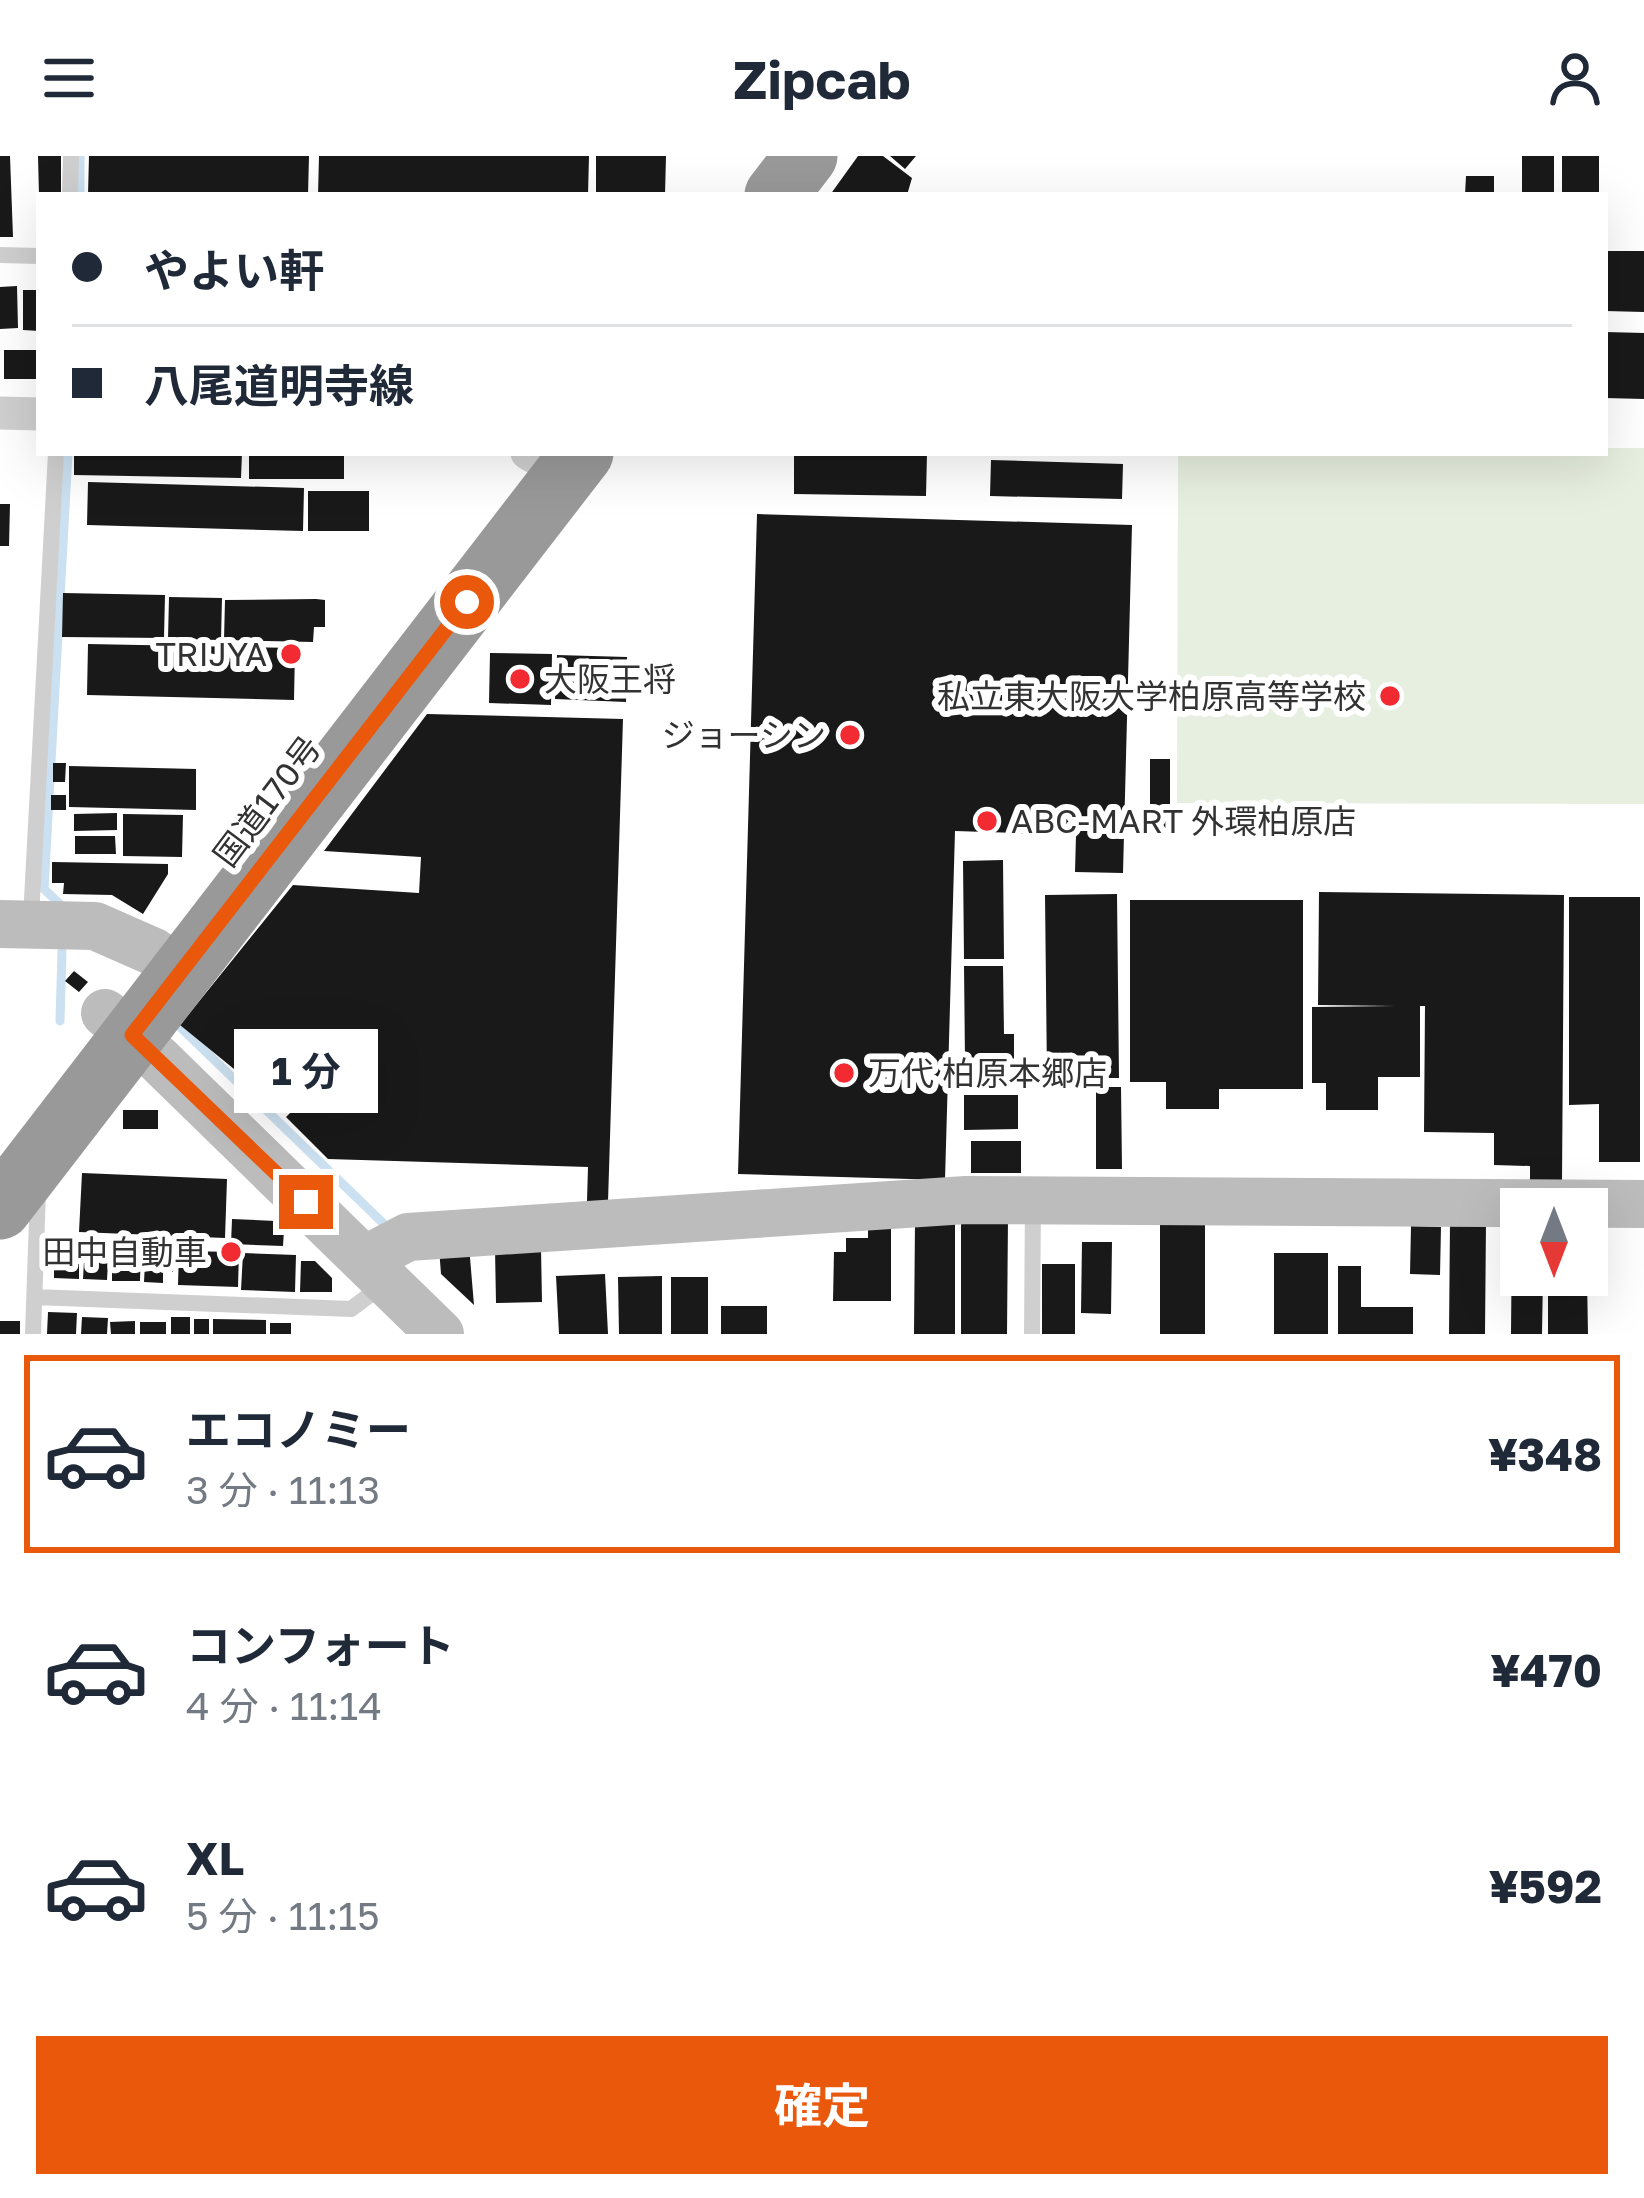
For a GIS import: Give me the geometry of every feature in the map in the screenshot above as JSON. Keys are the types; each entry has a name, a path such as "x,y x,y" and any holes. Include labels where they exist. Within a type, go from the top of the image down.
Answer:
{"highway":[{"path":"732,192 759,156"},
{"path":"778,192 806,156"},
{"name":"国道170号","path":"0,1208 19,1154 169,962 292,766 542,456"}],"street":[{"path":"0,413 36,414"},
{"path":"15,924 95,926 169,962"},
{"path":"118,1024 440,1334"},
{"path":"377,1270 408,1238 898,1204 1644,1204"}],"lane":[{"path":"70,192 71,156"},
{"path":"0,255 36,256"},
{"path":"15,924 56,456"},
{"path":"19,1154 35,1297 33,1334"},
{"path":"1032,1334 1033,1201"},
{"path":"35,1297 351,1309 377,1270"}],"green space":[{"name":"私立東大阪大学柏原高等学校","path":"1608,448 1644,448 1644,804 1177,803 1178,456 1608,456"}],"building":[{"path":"0,156 10,156 13,237 0,237"},
{"path":"38,156 61,156 61,192 39,192"},
{"path":"89,156 309,156 308,192 88,192"},
{"path":"319,156 589,156 588,192 318,192"},
{"path":"596,156 666,156 665,192 596,192"},
{"path":"858,156 883,156 912,178 908,192 832,192"},
{"path":"890,156 916,156 905,169"},
{"path":"1522,156 1554,156 1554,192 1522,192"},
{"path":"1562,156 1599,156 1599,192 1562,192"},
{"path":"1466,176 1494,176 1494,192 1465,192"},
{"path":"1608,251 1644,251 1644,312 1608,311"},
{"path":"17,286 18,328 0,329 0,287"},
{"path":"23,290 36,290 36,331 23,330"},
{"path":"1608,332 1644,333 1644,399 1608,398"},
{"path":"4,350 36,350 36,379 4,379"},
{"path":"74,456 242,456 241,478 74,475"},
{"path":"249,456 344,456 344,479 249,479"},
{"path":"794,456 927,456 926,496 794,494"},
{"path":"991,460 1123,464 1122,499 990,496"},
{"path":"88,482 304,488 303,531 87,525"},
{"path":"308,491 369,491 369,531 308,531"},
{"path":"0,504 10,504 9,546 0,546"},
{"path":"757,514 1132,525 1123,873 1075,872 1076,835 955,831 945,1180 738,1174"},
{"path":"63,593 165,595 164,638 62,637"},
{"path":"169,597 222,598 221,640 168,639"},
{"path":"225,600 325,600 325,627 314,627 313,642 224,640"},
{"path":"88,644 295,648 294,700 87,695"},
{"path":"490,653 552,654 551,705 489,703"},
{"path":"557,655 627,657 626,702 555,699"},
{"path":"427,714 623,719 608,1202 587,1201 588,1167 328,1159 286,1117 295,1108 264,1077 250,1082 180,1025 293,885 419,893 421,857 324,851"},
{"path":"1150,759 1170,759 1170,828 1150,828"},
{"path":"53,763 66,763 65,782 53,782"},
{"path":"69,766 196,769 196,810 69,807"},
{"path":"51,795 66,795 66,810 51,810"},
{"path":"1271,811 1305,813 1305,825 1270,823"},
{"path":"117,813 117,830 74,831 74,814"},
{"path":"123,814 183,815 182,857 123,856"},
{"path":"75,836 115,836 116,854 75,854"},
{"path":"1003,860 1004,959 964,959 963,861"},
{"path":"52,862 168,864 168,874 143,914 112,895 63,894 64,883 52,883"},
{"path":"1319,892 1564,895 1562,1182 1530,1182 1530,1166 1494,1165 1494,1133 1424,1132 1425,1006 1420,1006 1420,1077 1378,1077 1378,1110 1326,1110 1326,1083 1312,1083 1312,1007 1395,1006 1318,1005"},
{"path":"1117,894 1119,1078 1047,1078 1045,895"},
{"path":"1569,897 1640,897 1640,1162 1599,1162 1599,1104 1569,1105"},
{"path":"1130,900 1303,900 1303,1089 1219,1089 1219,1109 1166,1109 1166,1082 1130,1082"},
{"path":"964,966 1003,966 1004,1034 1014,1034 1014,1080 999,1080 999,1060 965,1061"},
{"path":"74,971 88,982 79,992 65,981"},
{"path":"992,1065 993,1085 969,1087 968,1066"},
{"path":"1096,1087 1121,1087 1122,1169 1096,1169"},
{"path":"964,1095 1018,1095 1018,1129 964,1130"},
{"path":"123,1110 158,1110 158,1129 123,1129"},
{"path":"971,1141 1021,1141 1021,1173 971,1173"},
{"path":"82,1173 227,1179 225,1238 79,1232"},
{"path":"961,1217 1008,1217 1007,1334 961,1334"},
{"path":"232,1219 276,1221 284,1230 283,1246 231,1244"},
{"path":"915,1222 955,1222 955,1334 914,1334"},
{"path":"1450,1222 1486,1222 1485,1334 1449,1334"},
{"path":"1160,1223 1205,1223 1205,1334 1160,1334"},
{"path":"868,1225 891,1225 891,1301 833,1301 834,1252 846,1252 846,1238 868,1238"},
{"path":"1411,1226 1441,1227 1440,1275 1410,1274"},
{"path":"54,1242 79,1242 79,1279 54,1278"},
{"path":"1082,1242 1112,1242 1111,1314 1081,1313"},
{"path":"85,1243 109,1244 107,1280 83,1279"},
{"path":"146,1244 174,1245 173,1272 163,1271 163,1283 144,1282"},
{"path":"112,1245 141,1245 140,1281 112,1281"},
{"path":"469,1246 474,1305 441,1274 439,1248"},
{"path":"541,1248 542,1302 496,1303 495,1249"},
{"path":"179,1251 239,1252 238,1287 178,1285"},
{"path":"243,1253 296,1255 295,1292 241,1290"},
{"path":"1274,1253 1328,1253 1328,1334 1274,1334"},
{"path":"301,1261 315,1261 332,1278 332,1292 300,1292"},
{"path":"1042,1264 1075,1264 1075,1334 1042,1334"},
{"path":"1338,1266 1361,1266 1361,1307 1413,1307 1413,1334 1338,1334"},
{"path":"605,1274 608,1334 559,1334 556,1276"},
{"path":"662,1276 662,1334 619,1334 618,1277"},
{"path":"671,1277 708,1277 708,1334 671,1334"},
{"path":"1511,1296 1543,1296 1542,1334 1511,1334"},
{"path":"1548,1296 1587,1296 1588,1334 1548,1334"},
{"path":"721,1306 767,1306 767,1334 721,1334"},
{"path":"48,1312 77,1313 76,1334 47,1334"},
{"path":"82,1317 108,1318 107,1334 81,1334"},
{"path":"171,1317 190,1317 190,1334 171,1334"},
{"path":"194,1319 209,1319 209,1334 194,1334"},
{"path":"213,1319 266,1320 266,1334 213,1334"},
{"path":"0,1321 20,1321 20,1334 0,1334"},
{"path":"135,1321 135,1334 111,1334 110,1322"},
{"path":"140,1322 166,1322 166,1334 140,1334"},
{"path":"270,1323 291,1323 291,1334 270,1334"}],"waterway":[{"path":"80,156 80,192"},
{"path":"63,907 44,889 68,456"},
{"path":"60,1021 62,951"},
{"path":"174,1021 385,1225"}],"place":[{"name":"TRIJYA","path":"291,654"},
{"name":"大阪王将","path":"520,679"},
{"name":"私立東大阪大学柏原高等学校","path":"1390,696"},
{"name":"ジョーシン","path":"850,735"},
{"name":"ABC-MART 外環柏原店","path":"987,821"},
{"name":"万代 柏原本郷店","path":"844,1073"},
{"name":"田中自動車","path":"231,1252"}],"route":[{"path":"306,1202 132,1035 467,602"}]}
